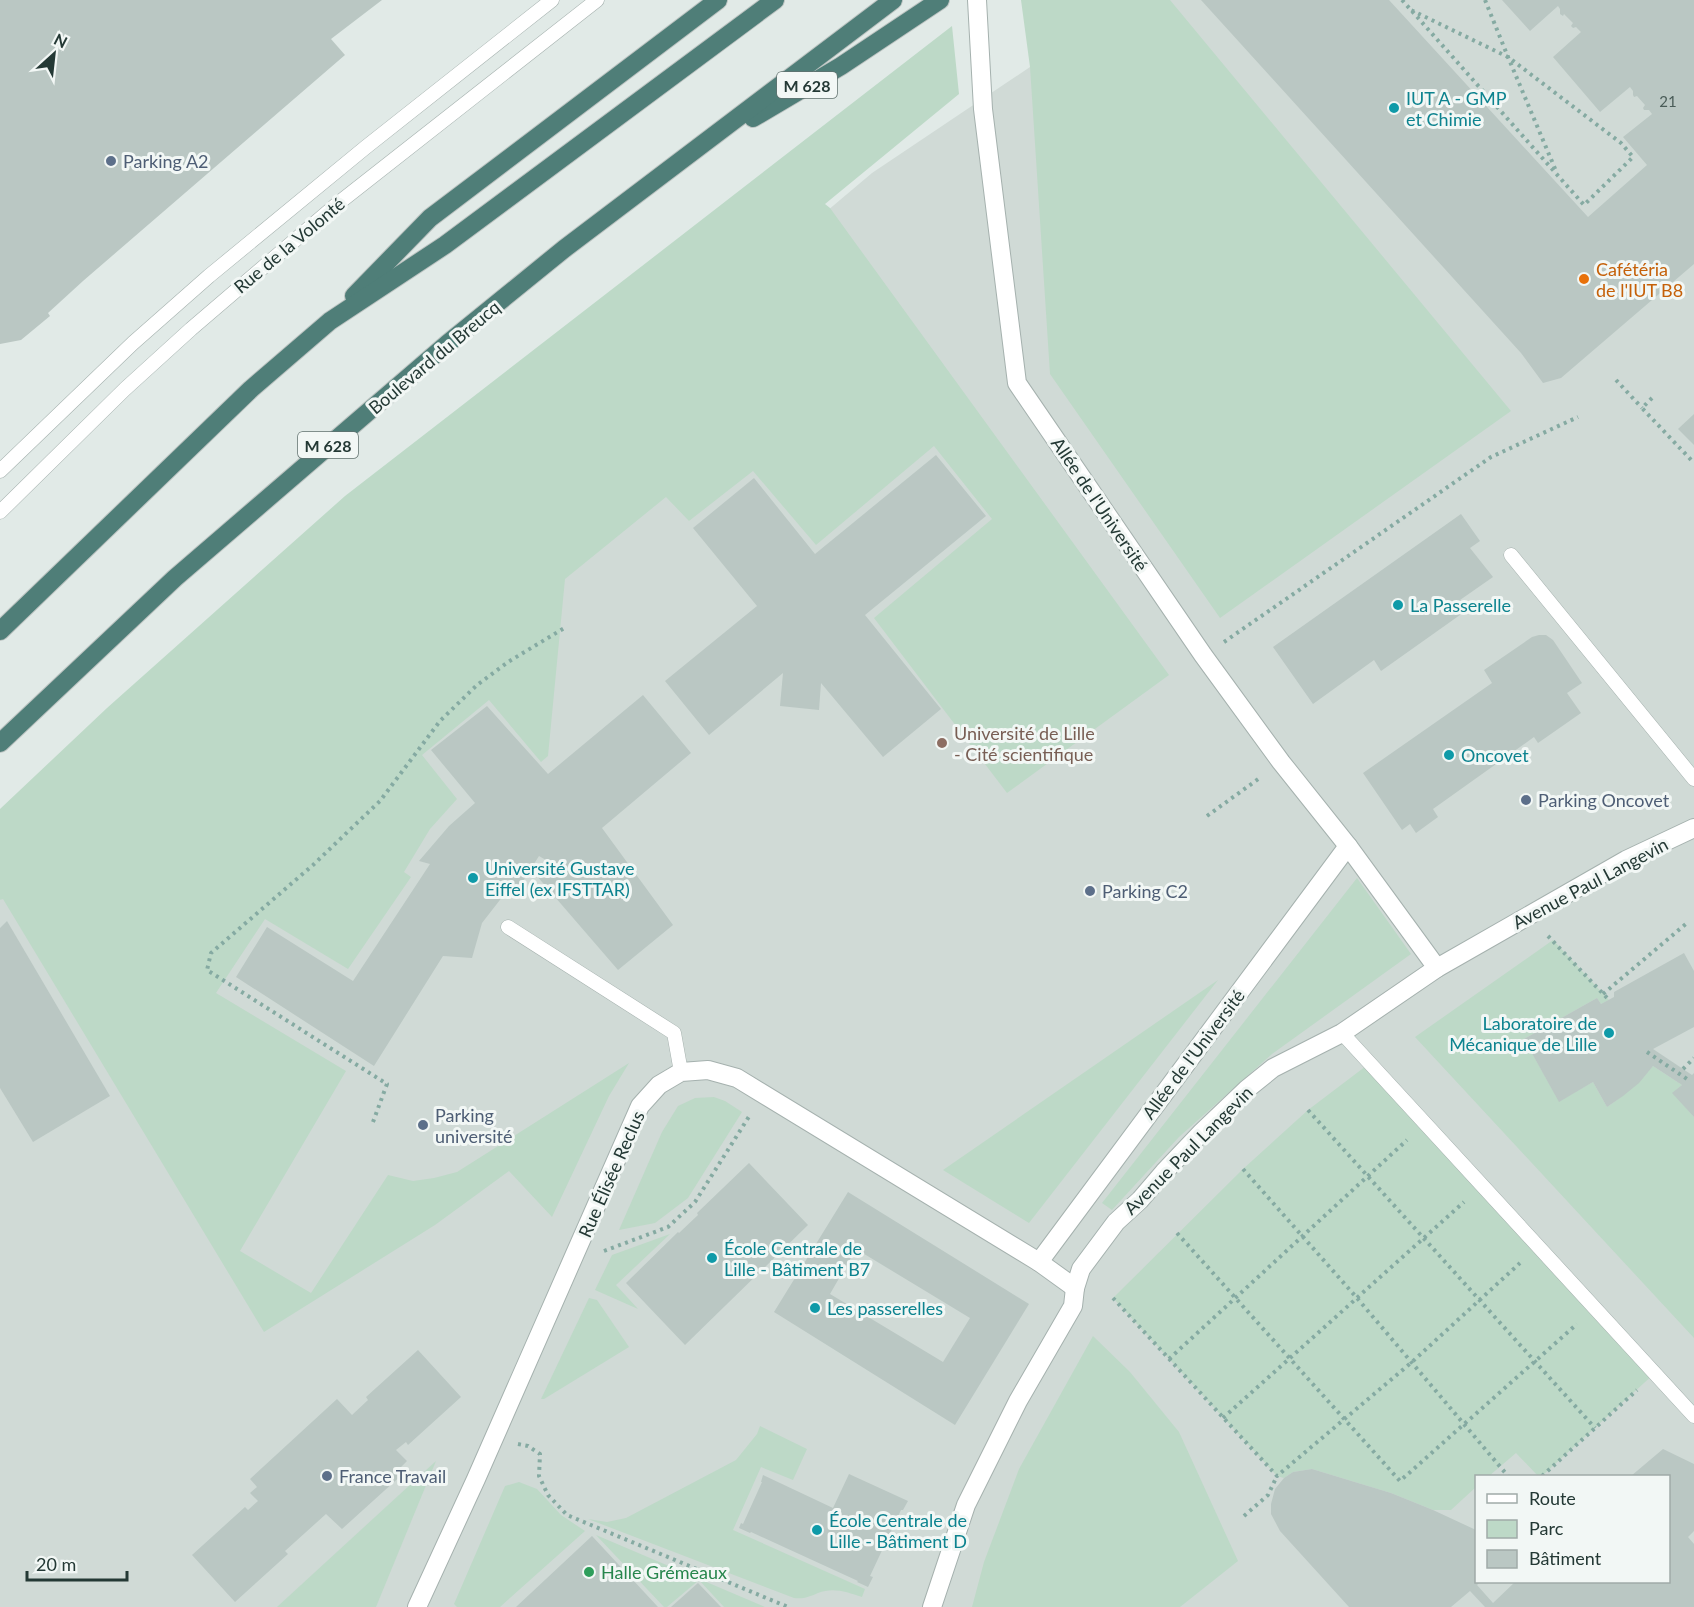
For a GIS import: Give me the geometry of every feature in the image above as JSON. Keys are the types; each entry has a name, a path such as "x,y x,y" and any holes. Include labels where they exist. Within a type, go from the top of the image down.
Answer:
{"highway":[{"path":"0,631 251,389 330,321 430,218 718,0"},
{"path":"330,321 445,245 775,0"},
{"name":"Boulevard du Breucq","path":"0,743 175,578 465,330 564,249 893,0"},
{"name":"M 628","path":"672,166 841,66 939,0"}],"street":[{"name":"Allée de l'Université","path":"977,0 983,109 1017,383 1203,655 1437,968"},
{"name":"Avenue Paul Langevin","path":"932,1607 966,1505 1018,1401 1073,1306 1075,1288 1081,1269 1116,1222 1140,1200 1202,1132 1247,1089 1273,1068 1342,1033 1437,968 1626,860 1694,828"},
{"name":"Allée de l'Université","path":"1039,1262 1348,846"},
{"path":"681,1072 708,1070 737,1078 1039,1262 1075,1288"},
{"name":"Rue Élisée Reclus","path":"417,1607 640,1106 659,1085 681,1072"}],"lane":[{"name":"Rue de la Volonté","path":"0,471 134,343 210,276 375,140 552,0"},
{"name":"Rue de la Volonté","path":"0,512 125,389 191,329 327,213 597,0"},
{"path":"1512,555 1694,779"},
{"path":"508,927 674,1033 681,1072"},
{"path":"1342,1033 1694,1416"}],"path":[{"path":"1402,0 1584,205 1633,157 1621,143 1508,57 1411,10"},
{"path":"1485,0 1558,176"},
{"path":"1616,380 1694,463"},
{"path":"1642,408 1652,398"},
{"path":"1203,655 1491,457 1578,417"},
{"path":"373,1122 387,1084 207,970 211,953 313,865 380,801 440,721 477,685 508,662 566,627"},
{"path":"1207,816 1281,762"},
{"path":"1529,916 1609,1000"},
{"path":"1603,994 1688,924"},
{"path":"1647,1052 1687,1079"},
{"path":"1683,1069 1694,1058"},
{"path":"570,1264 668,1227 695,1202 753,1111 761,1092"},
{"path":"1308,1110 1594,1428"},
{"path":"1168,1359 1426,1124"},
{"path":"1243,1169 1357,1298 1507,1475"},
{"path":"1223,1418 1482,1185"},
{"path":"1177,1233 1400,1481 1595,1307"},
{"path":"1244,1515 1268,1495 1277,1476 1412,1362 1538,1246"},
{"path":"1113,1298 1277,1476"},
{"path":"1543,1475 1655,1373"},
{"path":"494,1438 528,1446 540,1454 539,1476 548,1495 567,1515 788,1607"}],"shaded area":[{"name":"Université de Lille ‐ Cité scientifique","path":"1116,0 1694,0 1694,1607 0,1607 0,900 379,589 872,173 1030,67"}],"green space":[{"path":"1021,0 1170,0 1511,411 1220,618 1050,374 1030,67"},
{"path":"952,26 959,94 825,204 1169,675 1007,793 874,618 992,519 934,446 816,545 753,471 689,521 666,497 565,579 548,756 541,762 489,700 422,755 457,799 430,829 404,872 411,877 348,969 265,919 216,993 346,1071 240,1251 311,1293 388,1175 413,1181 457,1172 629,1063 609,1096 552,1217 509,1171 435,1225 264,1332 3,899 0,900 0,809 107,708 345,496"},
{"path":"1357,878 1411,954 1272,1054 1179,1137 1112,1210 1102,1203"},
{"path":"1553,940 1609,1000 1601,1004 1597,998 1524,1039 1559,1101 1593,1082 1607,1107 1620,1098 1653,1066 1682,1085 1673,1093 1694,1117 1694,1338 1415,1037"},
{"path":"1218,980 1029,1223 943,1170"},
{"path":"1370,1063 1655,1373 1543,1475 1537,1475 1516,1453 1490,1475 1475,1475 1475,1488 1451,1510 1433,1510 1391,1493 1312,1469 1293,1472 1284,1478 1277,1476 1113,1298 1243,1169 1308,1110"},
{"path":"714,1097 742,1112 688,1198 655,1223 619,1230 662,1132 678,1106 695,1098"},
{"path":"670,1234 616,1285 638,1309 595,1290 612,1255"},
{"path":"589,1298 597,1300 629,1347 541,1399"},
{"path":"1093,1336 1130,1372 1179,1432 1238,1561 1180,1607 972,1607 984,1562 1019,1469"},
{"path":"760,1426 807,1449 793,1480 761,1467 733,1530 865,1589 862,1597 829,1590 794,1598 588,1519 607,1522 626,1518 736,1460 757,1434"},
{"path":"436,1461 376,1607 277,1607"},
{"path":"519,1482 537,1489 561,1515 585,1531 500,1607 457,1607 454,1604 505,1486"},
{"path":"596,1535 765,1607 724,1607 699,1580 667,1607 664,1607"}],"building":[{"name":"Parking A2","path":"0,0 382,0 331,39 345,55 83,281 48,313 50,316 21,340 0,344"},
{"name":"IUT A - GMP et Chimie","path":"1201,0 1389,0 1588,217 1647,165 1623,137 1652,114 1649,110 1644,110 1645,105 1637,96 1634,97 1630,87 1600,112 1553,57 1581,32 1571,26 1573,23 1564,14 1563,16 1560,14 1558,6 1530,31 1502,0 1694,0 1694,264 1561,378 1543,383 1521,353"},
{"path":"1694,414 1694,445 1678,429"},
{"path":"936,455 986,516 865,615 941,709 883,757 821,683 819,710 780,706 783,673 709,735 665,681 757,606 693,528 754,478 815,554"},
{"name":"La Passerelle","path":"1461,514 1480,541 1470,548 1493,577 1460,600 1467,610 1381,671 1374,660 1313,704 1273,647"},
{"name":"Oncovet","path":"1546,635 1553,640 1582,683 1567,693 1581,713 1538,743 1534,737 1433,809 1438,817 1416,833 1410,824 1402,830 1363,773 1492,683 1484,670 1532,637"},
{"name":"Université Gustave Eiffel (ex IFSTTAR)","path":"643,695 691,753 602,828 673,925 618,970 536,875 551,863 539,856 523,881 503,896 482,923 472,958 443,956 374,1066 236,977 267,927 353,981 430,864 419,861 449,826 475,803 431,750 487,706 548,774"},
{"path":"7,921 110,1096 33,1142 0,1088 0,928"},
{"name":"Laboratoire de Mécanique de Lille","path":"1684,953 1694,971 1694,1027 1653,1049 1692,1075 1694,1073 1694,1117 1672,1093 1682,1085 1653,1066 1639,1083 1607,1107 1593,1082 1559,1102 1524,1039 1597,998 1601,1004 1614,997 1614,992"},
{"name":"École Centrale de Lille - Bâtiment B7","path":"749,1163 808,1225 685,1345 626,1283"},
{"name":"Les passerelles","path":"848,1192 1029,1304 955,1425 774,1312","holes":["856,1249 970,1318 943,1362 830,1294"]},
{"name":"France Travail","path":"418,1350 461,1397 408,1445 406,1442 396,1450 407,1461 400,1468 405,1472 342,1529 326,1514 285,1551 288,1554 235,1602 192,1555 245,1507 248,1510 258,1501 250,1493 257,1487 250,1479 337,1399 352,1415 368,1400 366,1397"},
{"path":"1663,1449 1694,1464 1694,1531 1688,1537 1694,1544 1694,1607 1485,1607 1470,1591 1451,1607 1349,1607 1280,1531 1271,1514 1275,1489 1284,1478 1293,1472 1312,1469 1391,1493 1475,1530 1475,1583 1479,1583 1477,1585 1493,1603 1514,1583 1670,1583 1670,1475 1632,1475"},
{"name":"École Centrale de Lille - Bâtiment D","path":"849,1474 908,1501 901,1510 870,1576 873,1577 868,1587 739,1528 741,1523 743,1524 763,1475 833,1508"},
{"name":"Halle Grémeaux","path":"592,1536 658,1607 516,1607"},
{"name":"Halle Grémeaux","path":"698,1583 721,1607 671,1607"}],"place":[{"name":"IUT A - GMP et Chimie","path":"1394,108"},
{"name":"Parking A2","path":"111,161"},
{"name":"Cafétéria de l'IUT B8","path":"1584,279"},
{"name":"La Passerelle","path":"1398,605"},
{"name":"Université de Lille ‐ Cité scientifique","path":"942,743"},
{"name":"Oncovet","path":"1449,755"},
{"name":"Parking Oncovet","path":"1526,800"},
{"name":"Université Gustave Eiffel (ex IFSTTAR)","path":"473,878"},
{"name":"Parking C2","path":"1090,891"},
{"name":"Laboratoire de Mécanique de Lille","path":"1609,1033"},
{"name":"Parking université","path":"423,1125"},
{"name":"École Centrale de Lille - Bâtiment B7","path":"712,1258"},
{"name":"Les passerelles","path":"815,1308"},
{"name":"France Travail","path":"327,1476"},
{"name":"École Centrale de Lille - Bâtiment D","path":"817,1530"},
{"name":"Halle Grémeaux","path":"589,1572"}]}
